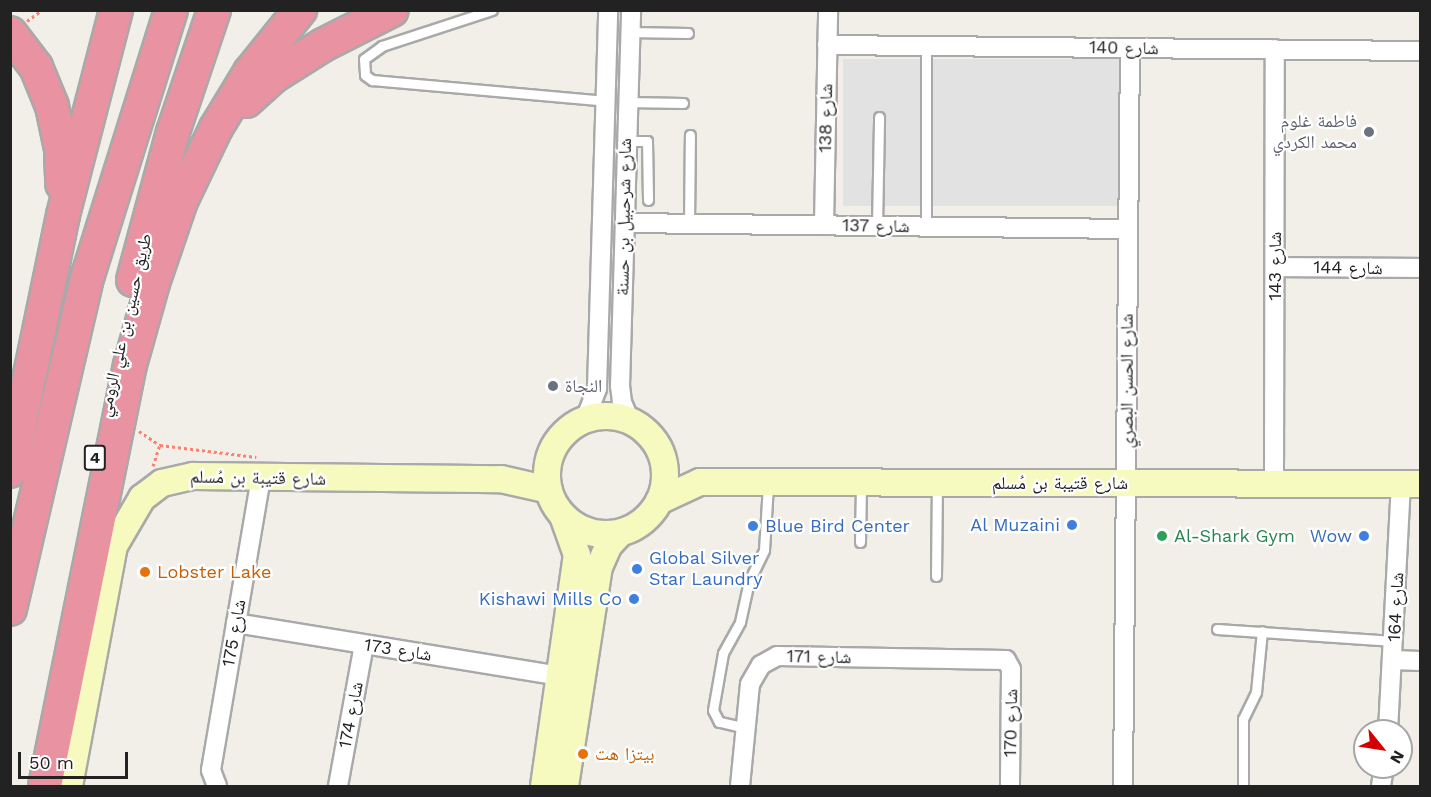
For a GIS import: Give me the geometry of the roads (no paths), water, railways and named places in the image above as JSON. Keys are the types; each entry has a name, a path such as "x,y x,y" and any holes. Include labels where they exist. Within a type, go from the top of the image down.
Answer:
{"highway":[{"path":"10,471 63,215 116,10"},
{"path":"108,45 121,10"},
{"path":"10,609 66,358 136,118 171,10"},
{"name":"طريق حسين بن علي الرومي","path":"33,786 52,666 111,380 173,132 214,10"},
{"path":"258,62 280,10"},
{"path":"45,786 130,365 168,238 216,128 258,62 300,10"},
{"path":"216,128 274,75 392,10"},
{"path":"10,33 36,67 52,106 61,149 63,215"}],"street":[{"name":"شارع شرحبيل بن حسنة","path":"585,420 597,388 608,10"},
{"name":"شارع شرحبيل بن حسنة","path":"630,421 622,402 620,386 628,32 631,10"},
{"name":"شارع 138","path":"824,225 828,10"},
{"name":"شارع 140","path":"827,45 1420,51"},
{"name":"شارع الحسن البصري","path":"1123,786 1130,48"},
{"name":"شارع 143","path":"1274,483 1275,49"},
{"name":"شارع 137","path":"625,223 1127,229"},
{"name":"شارع 144","path":"1275,267 1420,268"},
{"path":"544,786 578,555 563,516 549,490 550,458 560,439 585,420 609,416 630,421 655,441 665,467 659,501 639,525 620,533 609,545 599,567 565,786"},
{"name":"شارع قتيبة بن مُسلم","path":"501,479 550,458"},
{"name":"شارع قتيبة بن مُسلم","path":"665,467 700,482 1411,484"},
{"name":"شارع قتيبة بن مُسلم","path":"69,786 106,575 114,546 132,511 152,489 170,480 194,476 261,479 501,479 549,490"},
{"name":"شارع 175","path":"214,785 211,770 261,479"},
{"name":"شارع قتيبة بن مُسلم","path":"659,501 700,482"},
{"name":"شارع 164","path":"1389,719 1411,484"},
{"path":"563,516 590,532 620,533"},
{"name":"شارع 173","path":"236,623 561,676"},
{"name":"شارع 174","path":"338,786 364,644"},
{"name":"شارع 171","path":"740,786 754,672 768,659 777,656 1006,660"},
{"name":"شارع 170","path":"1006,660 1011,669 1010,786"},
{"path":"1393,660 1420,661"}],"lane":[{"path":"492,10 382,45 364,59 365,75 372,80 606,101"},
{"path":"628,32 688,33"},
{"path":"926,46 926,226"},
{"path":"627,102 683,103"},
{"path":"878,226 879,117"},
{"path":"689,224 690,135"},
{"path":"626,141 647,141 648,200"},
{"path":"746,728 719,722 713,710 723,653 740,622 749,581 764,550 768,482"},
{"path":"860,542 861,482"},
{"path":"936,576 937,482"},
{"path":"1217,629 1395,641"},
{"path":"1243,784 1243,718 1256,692 1262,631"}],"place":[{"name":"فاطمة غلوم محمد الكردي","path":"1369,132"},
{"name":"النجاة","path":"553,386"},
{"name":"Al Muzaini","path":"1072,525"},
{"name":"Blue Bird Center","path":"753,526"},
{"name":"Al-Shark Gym","path":"1162,536"},
{"name":"Wow","path":"1364,536"},
{"name":"Global Silver Star Laundry","path":"637,569"},
{"name":"Lobster Lake","path":"145,572"},
{"name":"Kishawi Mills Co","path":"634,599"},
{"name":"بيتزا هت","path":"583,754"}]}
